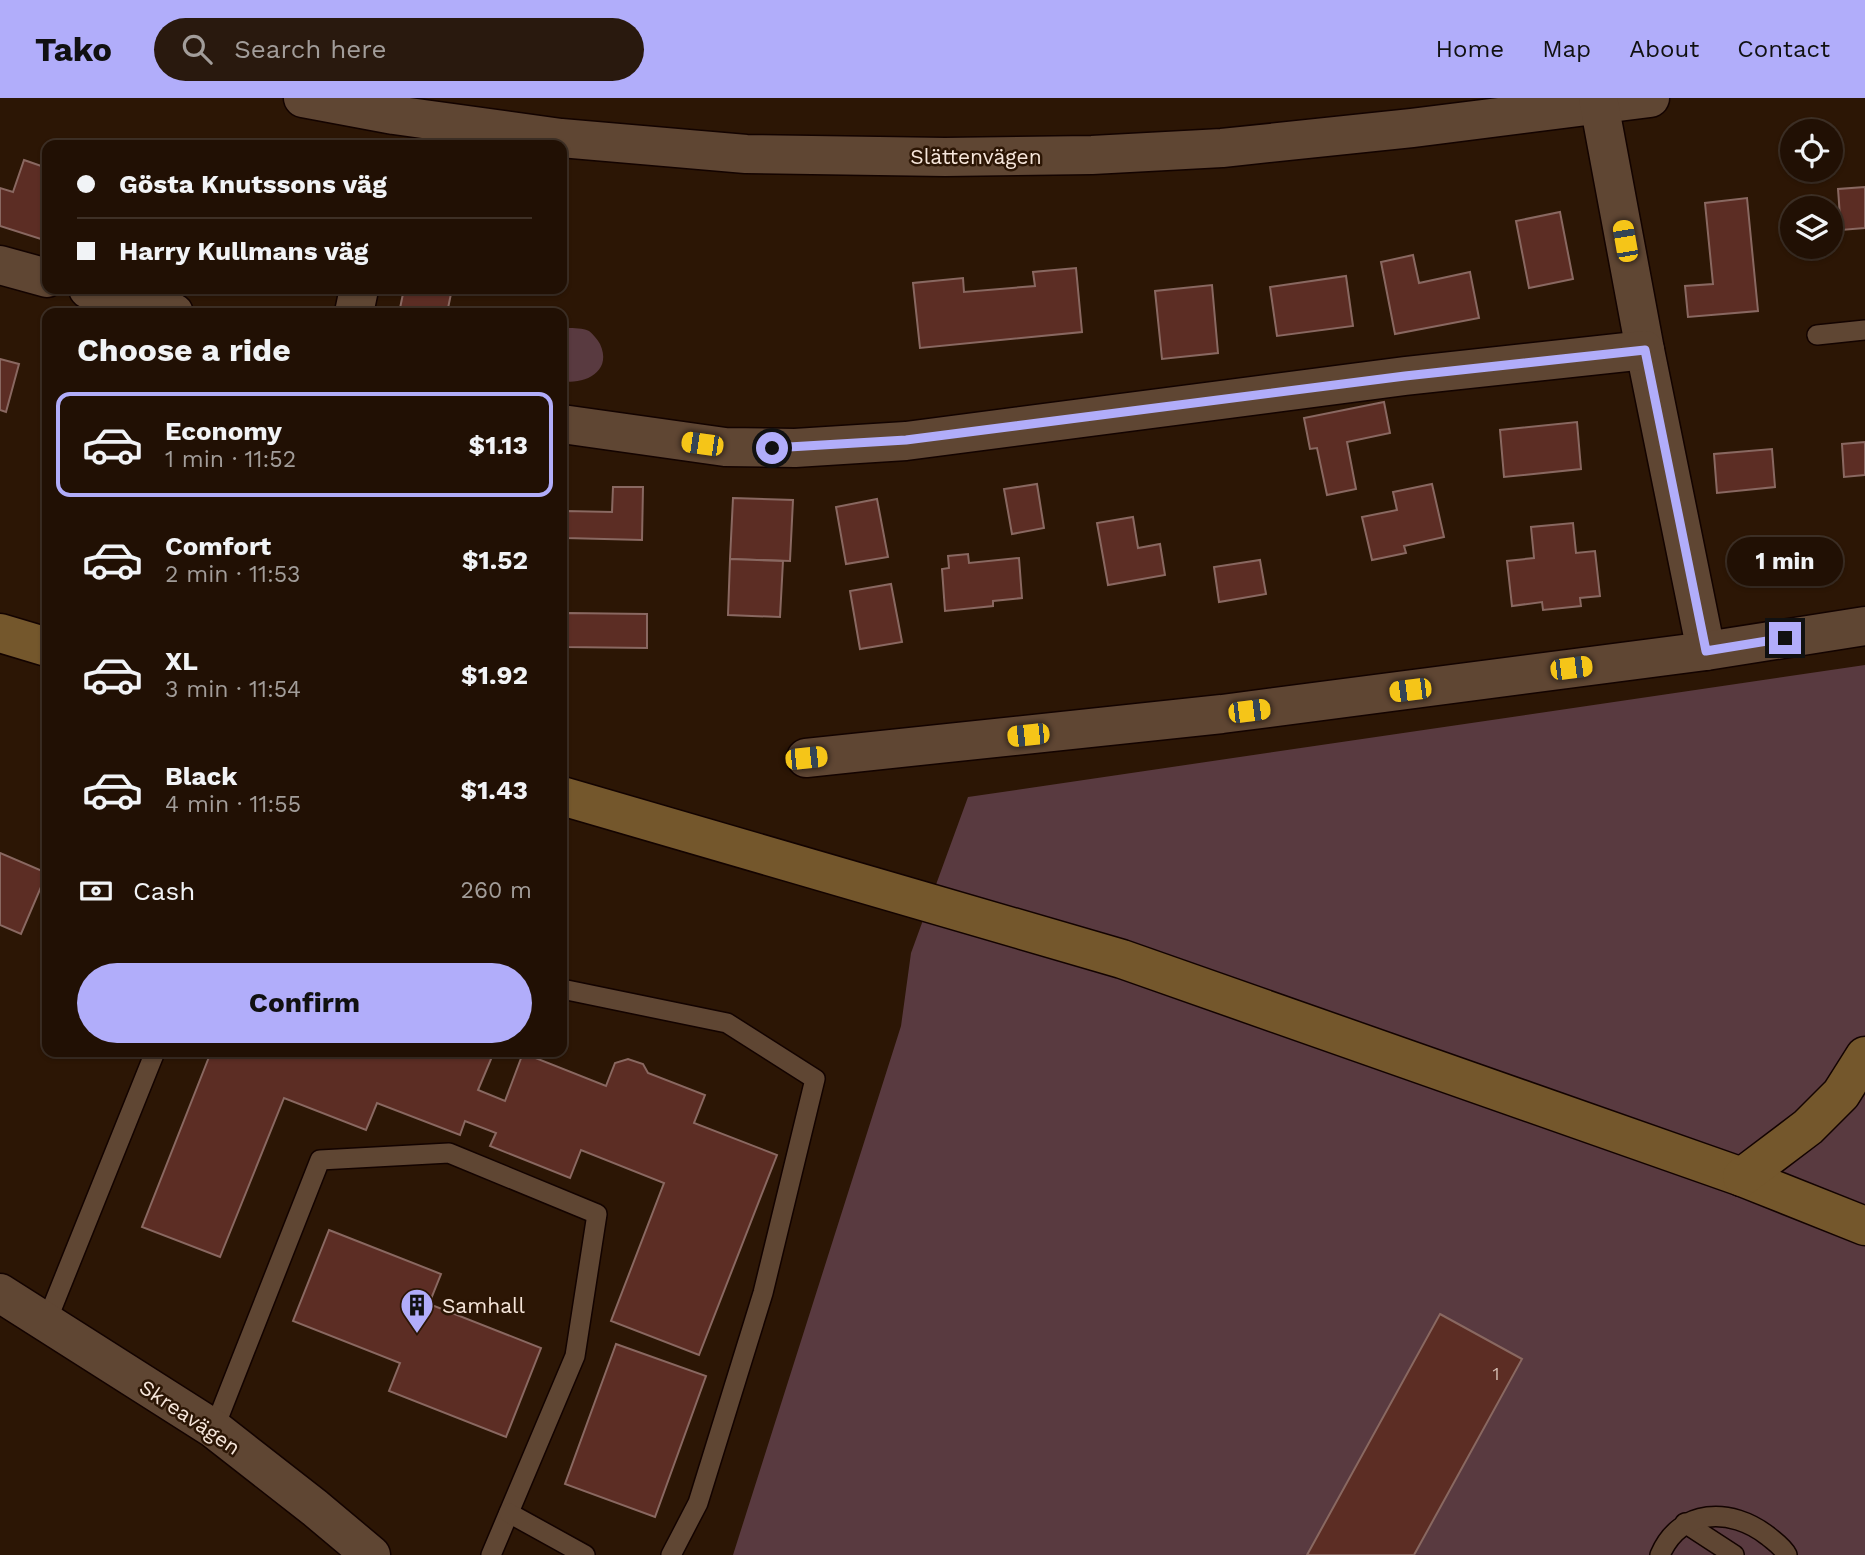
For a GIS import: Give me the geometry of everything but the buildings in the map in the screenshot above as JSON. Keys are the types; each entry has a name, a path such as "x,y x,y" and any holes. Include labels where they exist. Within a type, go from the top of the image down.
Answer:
{"main road":[{"path":"0,633 42,646"},
{"path":"567,797 1122,959 1742,1177 1865,1226"},
{"path":"1742,1177 1808,1127 1841,1094 1865,1056"}],"street":[{"name":"Slättenvägen","path":"303,98 391,130 561,138 746,154 945,158 1092,155 1222,148 1412,128 1599,101 1650,98"},
{"path":"1599,101 1645,350 1706,651"},
{"path":"0,265 42,277"},
{"path":"106,294 155,308"},
{"path":"567,425 725,447 795,448 857,444 1405,376 1645,350"},
{"path":"806,758 1222,714 1706,651 1865,626"},
{"name":"Skreavägen","path":"0,1293 214,1429 371,1555"}],"lane":[{"path":"1817,335 1865,330"},
{"path":"567,990 727,1023 815,1079 762,1293 698,1503 671,1555"},
{"path":"46,1323 153,1057"},
{"path":"214,1429 320,1160 449,1153 597,1214 575,1356 491,1555"},
{"path":"509,1513 585,1555"},
{"path":"1660,1555 1666,1539 1685,1523 1714,1516 1738,1518 1762,1531 1784,1549 1787,1555"},
{"path":"1685,1523 1734,1555"}],"shaded area":[{"path":"567,328 589,331 600,344 603,362 594,374 567,382"},
{"path":"1865,665 1865,1555 733,1555 901,1026 911,953 968,797"}],"place":[{"name":"Samhall","path":"417,1335"}],"route":[{"path":"772,448 906,440 1405,376 1645,350 1706,651 1785,638"}]}
